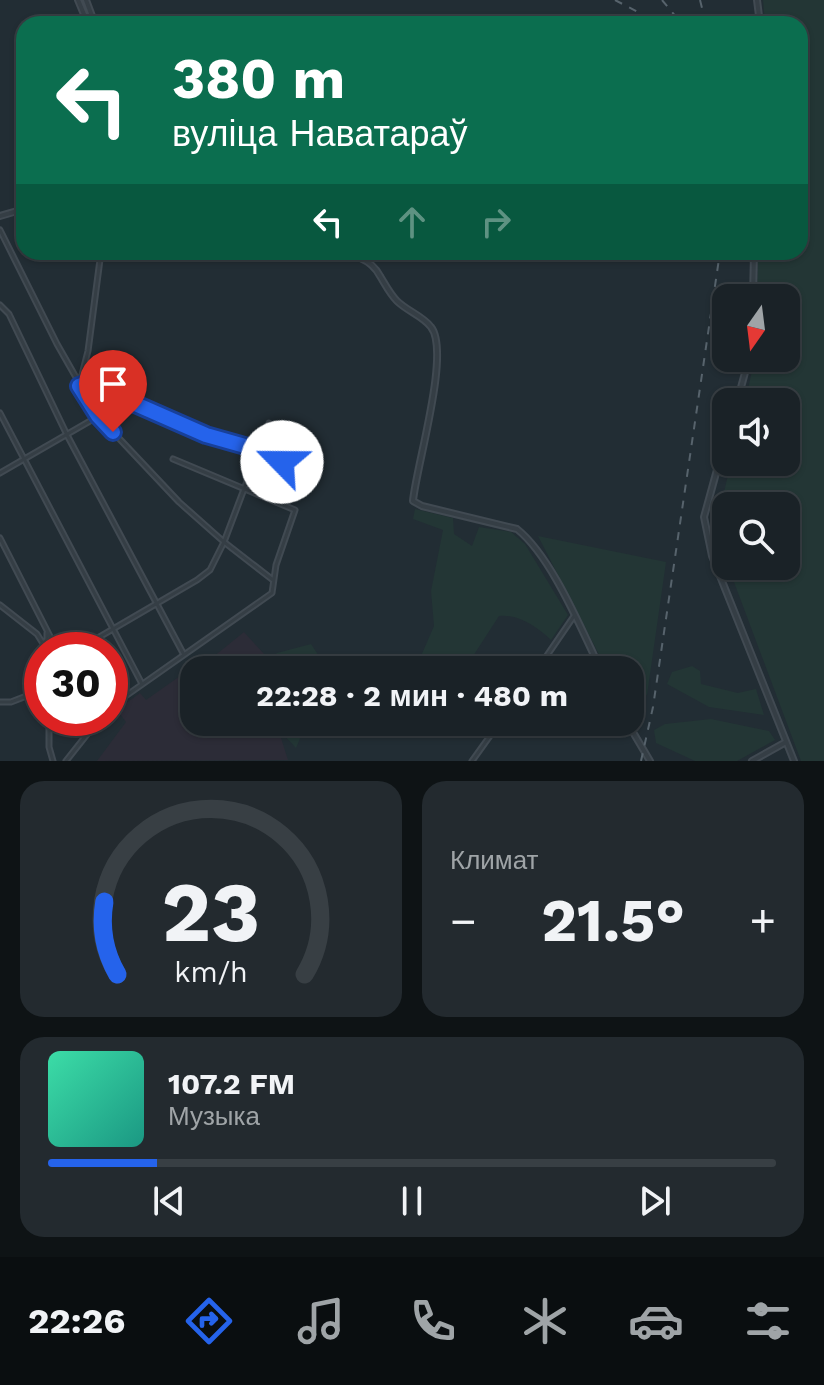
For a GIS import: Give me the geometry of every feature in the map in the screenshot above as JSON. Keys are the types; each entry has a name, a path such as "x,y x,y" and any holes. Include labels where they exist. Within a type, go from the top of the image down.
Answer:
{"street":[{"path":"0,230 79,386 98,416 179,502 273,580"},
{"path":"79,386 88,351 100,260"},
{"path":"366,260 374,264 395,300 431,326 436,337 436,370 413,501 422,506 517,529 529,538 594,656"},
{"path":"753,284 754,260"},
{"path":"0,305 9,314 67,435 183,653"},
{"path":"79,386 85,384 99,388 206,435 252,448 306,472"},
{"path":"0,413 142,684"},
{"path":"0,473 98,416"},
{"path":"108,632 210,570 224,542 269,423"},
{"path":"128,694 272,593 273,580 295,510 173,459"},
{"path":"715,476 705,510 712,556 794,761"},
{"path":"0,538 48,632"},
{"path":"0,605 34,632"},
{"path":"547,656 574,616"},
{"path":"0,702 24,697"},
{"path":"49,736 53,761"},
{"path":"66,761 86,736"},
{"path":"472,761 490,736"},
{"path":"635,736 650,761"},
{"path":"752,761 786,742"}],"shaded area":[{"path":"244,632 266,656 214,656"},
{"path":"180,676 180,736 280,736 288,760 97,761 116,736 128,736 128,702 140,693 146,700"}],"green space":[{"path":"763,0 824,0 824,761 801,761 733,580 800,580 800,492 724,492 728,476 800,476 800,388 748,388 752,372 800,372 800,284 757,284 758,260 808,260 808,16 764,16"},
{"path":"415,509 453,518 454,534 472,546 479,527 511,532 525,544 568,615 551,640 527,622 499,616 473,656 421,656 434,626 431,591 443,530 413,519"},
{"path":"538,536 666,562 647,695 644,695 644,656 600,656"},
{"path":"311,644 319,656 274,656"},
{"path":"692,666 700,671 701,684 738,693 756,689 764,715 709,707 667,684 672,672"},
{"path":"711,719 769,731 775,740 737,761 695,761 656,743 654,730 665,724"},
{"path":"285,736 301,736 296,748"}],"railway":[{"path":"615,0 645,16"},
{"path":"662,0 675,16"},
{"path":"700,0 704,16"},
{"path":"641,761 653,707 719,260"}],"route":[{"path":"113,432 98,416 79,386 85,384 99,388 206,435 252,448 282,462"}]}
